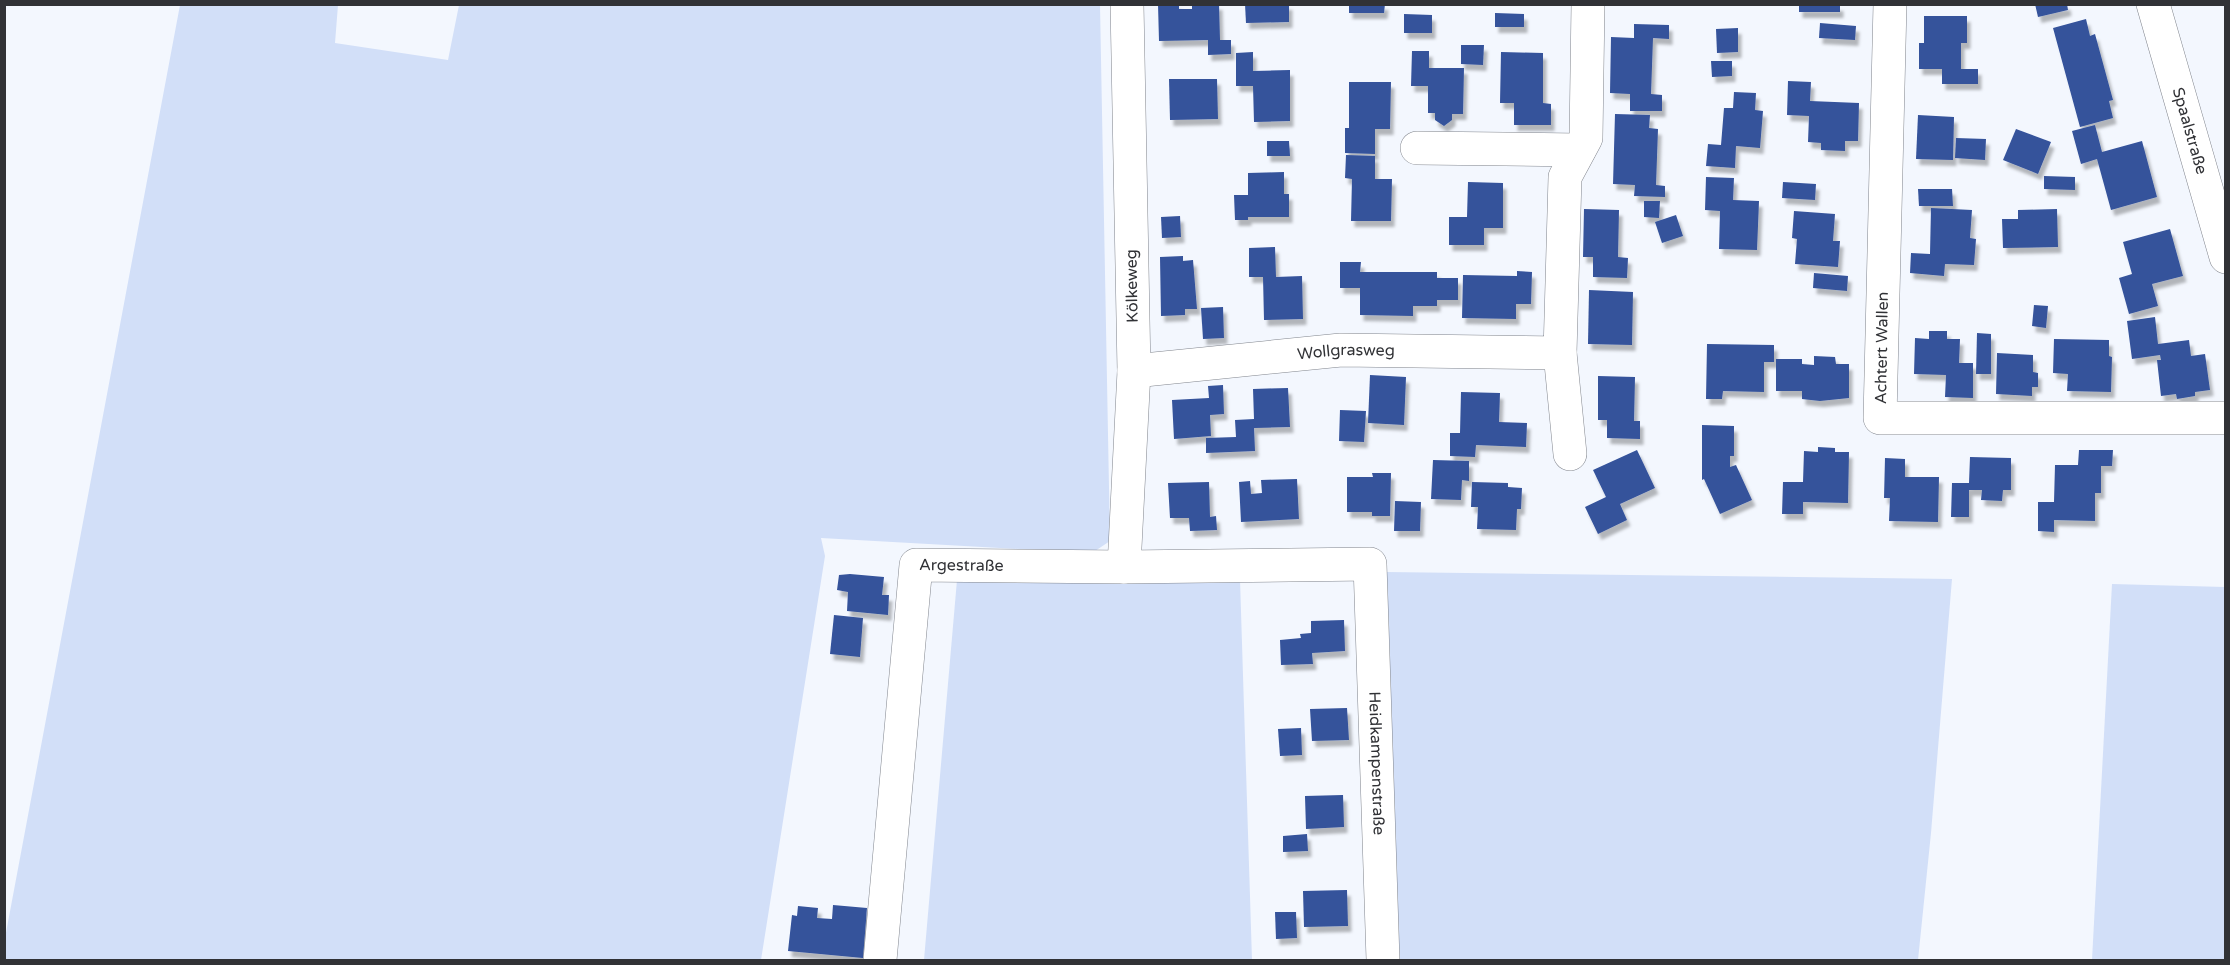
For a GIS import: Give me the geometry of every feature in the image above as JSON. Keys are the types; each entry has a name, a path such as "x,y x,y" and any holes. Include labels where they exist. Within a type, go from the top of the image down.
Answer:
{"street":[{"name":"Kölkeweg","path":"1124,567 1134,371 1126,4"},
{"path":"1570,454 1560,353 1565,177 1586,138 1588,4"},
{"name":"Achtert Wallen","path":"1890,4 1880,418 2226,417"},
{"name":"Spaalstraße","path":"2153,4 2226,257"},
{"path":"1417,148 1578,150"},
{"name":"Wollgrasweg","path":"1134,371 1341,350 1560,353"},
{"name":"Argestraße","path":"880,960 916,565 1124,567 1370,564"},
{"name":"Heidkampenstraße","path":"1370,564 1383,960"}],"shaded area":[{"path":"180,5 338,5 335,43 448,60 459,5 1100,5 1110,541 1092,553 821,538 825,556 761,960 4,960 5,938"},
{"path":"1386,572 1952,579 1918,960 1396,960"},
{"path":"957,580 1240,580 1252,960 924,960"},
{"path":"2112,584 2225,587 2225,960 2092,960"}],"building":[{"path":"1158,4 1179,4 1179,9 1192,9 1192,4 1219,4 1220,40 1231,40 1231,54 1208,55 1208,40 1159,41"},
{"path":"1245,4 1289,4 1289,22 1246,23"},
{"path":"1349,4 1385,4 1384,13 1349,13"},
{"path":"2035,4 2067,4 2068,10 2038,17"},
{"path":"1799,5 1840,5 1840,12 1799,12"},
{"path":"1495,13 1524,14 1524,27 1495,27"},
{"path":"1404,14 1432,15 1432,33 1404,33"},
{"path":"1924,16 1967,16 1967,43 1961,43 1961,69 1978,69 1978,84 1942,84 1942,69 1919,69 1919,43 1924,43"},
{"path":"2086,19 2090,36 2095,34 2113,100 2109,101 2113,118 2080,127 2053,28"},
{"path":"1820,23 1856,26 1855,40 1819,38"},
{"path":"1634,24 1669,25 1669,39 1653,38 1651,94 1662,95 1662,111 1630,111 1630,94 1610,93 1611,37 1634,38"},
{"path":"1738,28 1738,52 1717,53 1716,29"},
{"path":"1461,45 1484,45 1483,65 1461,64"},
{"path":"1412,51 1429,51 1429,68 1464,68 1463,114 1452,114 1452,120 1444,126 1435,120 1435,113 1428,113 1428,86 1411,86"},
{"path":"1253,52 1253,71 1290,70 1290,121 1254,122 1253,86 1236,86 1236,53"},
{"path":"1501,52 1543,53 1543,103 1551,104 1551,125 1514,125 1514,103 1500,103"},
{"path":"1711,61 1732,61 1732,76 1712,77"},
{"path":"1169,79 1217,79 1218,119 1170,120"},
{"path":"1788,81 1811,82 1810,101 1859,103 1858,141 1845,141 1845,151 1821,150 1821,143 1808,142 1809,116 1787,115"},
{"path":"1349,82 1391,82 1390,129 1375,129 1375,154 1345,153 1345,128 1349,128"},
{"path":"1734,92 1756,93 1755,110 1763,111 1760,148 1736,146 1735,168 1706,166 1708,144 1721,145 1724,108 1733,108"},
{"path":"1615,114 1650,115 1649,128 1658,129 1656,185 1665,186 1665,197 1634,196 1635,185 1613,184"},
{"path":"1918,115 1954,117 1953,160 1916,159"},
{"path":"2095,125 2102,152 2142,141 2157,197 2111,210 2097,159 2081,164 2072,131"},
{"path":"2016,129 2051,142 2038,174 2003,160"},
{"path":"1956,138 1986,139 1985,160 1955,158"},
{"path":"1267,141 1289,141 1290,156 1267,156"},
{"path":"1346,155 1375,156 1375,179 1392,179 1391,221 1351,221 1352,179 1345,178"},
{"path":"1284,172 1284,194 1289,194 1289,217 1248,217 1248,220 1235,220 1234,195 1248,195 1248,173"},
{"path":"2044,176 2075,177 2075,190 2044,189"},
{"path":"1706,177 1734,178 1733,200 1759,201 1757,250 1719,249 1720,211 1705,210"},
{"path":"1468,182 1503,183 1503,228 1484,228 1484,245 1449,245 1449,217 1467,217"},
{"path":"1783,182 1816,184 1815,200 1782,198"},
{"path":"1918,189 1952,189 1953,206 1919,206"},
{"path":"1644,201 1660,201 1659,218 1644,217"},
{"path":"1931,208 1972,210 1970,238 1976,239 1974,265 1945,264 1944,276 1910,273 1911,253 1930,254"},
{"path":"1584,209 1619,210 1618,257 1628,258 1627,278 1593,277 1593,257 1583,257"},
{"path":"2057,209 2058,247 2003,248 2002,219 2018,219 2018,210"},
{"path":"1794,211 1835,214 1833,241 1840,241 1838,267 1795,264 1797,239 1792,238"},
{"path":"1676,215 1683,236 1662,243 1655,222"},
{"path":"1180,216 1181,237 1162,238 1161,217"},
{"path":"2170,229 2183,276 2152,284 2158,306 2129,314 2119,278 2132,274 2123,242"},
{"path":"1275,247 1276,277 1302,276 1303,319 1264,320 1263,277 1249,277 1249,248"},
{"path":"1183,256 1183,261 1193,260 1197,309 1185,309 1185,315 1161,316 1160,257"},
{"path":"1340,262 1361,262 1360,272 1437,272 1437,278 1458,278 1458,300 1437,300 1437,306 1413,306 1413,316 1360,315 1360,288 1340,288"},
{"path":"1517,271 1532,272 1531,304 1516,304 1516,319 1462,318 1463,275 1517,276"},
{"path":"1814,273 1848,276 1847,291 1813,288"},
{"path":"1589,290 1633,292 1632,345 1588,344"},
{"path":"2034,305 2048,306 2046,328 2032,326"},
{"path":"1223,307 1224,338 1203,339 1201,308"},
{"path":"2155,317 2158,344 2189,340 2191,356 2205,354 2210,390 2195,392 2195,396 2177,399 2176,394 2161,396 2157,360 2161,360 2160,355 2132,359 2127,321"},
{"path":"1929,331 1947,331 1947,339 1960,339 1959,363 1973,363 1973,398 1945,397 1946,375 1914,374 1915,338 1929,339"},
{"path":"1977,333 1991,334 1991,374 1976,374"},
{"path":"2054,339 2109,340 2109,356 2112,357 2111,392 2067,391 2068,374 2053,373"},
{"path":"1707,344 1774,345 1774,362 1764,362 1764,392 1723,391 1722,399 1706,399"},
{"path":"1997,353 2033,355 2033,372 2038,373 2038,387 2032,387 2032,396 1996,394"},
{"path":"1814,356 1835,357 1836,364 1849,364 1849,398 1820,401 1802,399 1802,391 1776,391 1776,359 1802,359 1802,364 1814,365"},
{"path":"1370,375 1406,377 1404,425 1368,423"},
{"path":"1598,376 1635,377 1634,421 1640,421 1640,439 1607,438 1607,420 1598,420"},
{"path":"1223,385 1224,414 1210,415 1211,436 1174,439 1172,400 1209,398 1208,386"},
{"path":"1288,388 1290,427 1254,428 1255,451 1206,453 1206,438 1236,437 1235,420 1254,419 1253,389"},
{"path":"1461,392 1500,393 1499,422 1527,423 1526,447 1476,445 1475,457 1450,456 1450,433 1460,433"},
{"path":"1340,410 1366,411 1364,442 1339,441"},
{"path":"1702,425 1734,426 1734,456 1730,456 1730,467 1736,465 1752,500 1720,514 1704,479 1702,480"},
{"path":"1818,447 1835,448 1835,452 1849,452 1848,503 1803,502 1803,514 1782,514 1783,482 1803,482 1804,451 1818,452"},
{"path":"1637,450 1655,488 1620,504 1627,520 1598,534 1585,507 1606,497 1593,470"},
{"path":"2079,450 2113,450 2112,466 2101,466 2101,493 2095,493 2095,521 2054,520 2054,532 2038,531 2038,502 2054,502 2055,465 2078,465"},
{"path":"1970,457 2011,458 2011,490 2003,490 2002,501 1981,500 1982,490 1969,490 1969,517 1951,517 1952,483 1969,483"},
{"path":"1885,458 1905,459 1905,477 1939,477 1938,522 1889,521 1890,498 1884,498"},
{"path":"1433,460 1469,461 1469,481 1462,480 1461,500 1431,499"},
{"path":"1372,473 1391,473 1390,516 1372,516 1372,512 1347,512 1347,477 1373,477"},
{"path":"1297,479 1299,519 1241,522 1239,482 1250,481 1251,494 1262,493 1261,480"},
{"path":"1209,482 1210,517 1216,516 1217,530 1190,531 1189,518 1170,518 1168,483"},
{"path":"1472,482 1508,483 1508,487 1522,488 1521,509 1517,509 1516,530 1477,529 1478,507 1471,507"},
{"path":"1395,501 1421,502 1420,531 1394,531"},
{"path":"839,575 884,577 882,595 889,595 888,615 847,611 848,592 837,590"},
{"path":"834,615 863,618 860,657 830,654"},
{"path":"1344,620 1345,651 1312,653 1313,664 1281,665 1280,640 1301,638 1300,634 1311,633 1311,621"},
{"path":"1347,708 1349,740 1312,741 1310,709"},
{"path":"1301,728 1302,755 1280,756 1278,729"},
{"path":"1343,795 1344,827 1306,829 1305,796"},
{"path":"1307,834 1308,851 1283,852 1283,836"},
{"path":"1347,890 1348,926 1304,927 1303,891"},
{"path":"833,905 867,908 863,958 788,951 792,915 797,916 798,906 818,908 817,918 832,919"},
{"path":"1275,912 1296,912 1297,938 1276,939"}]}
